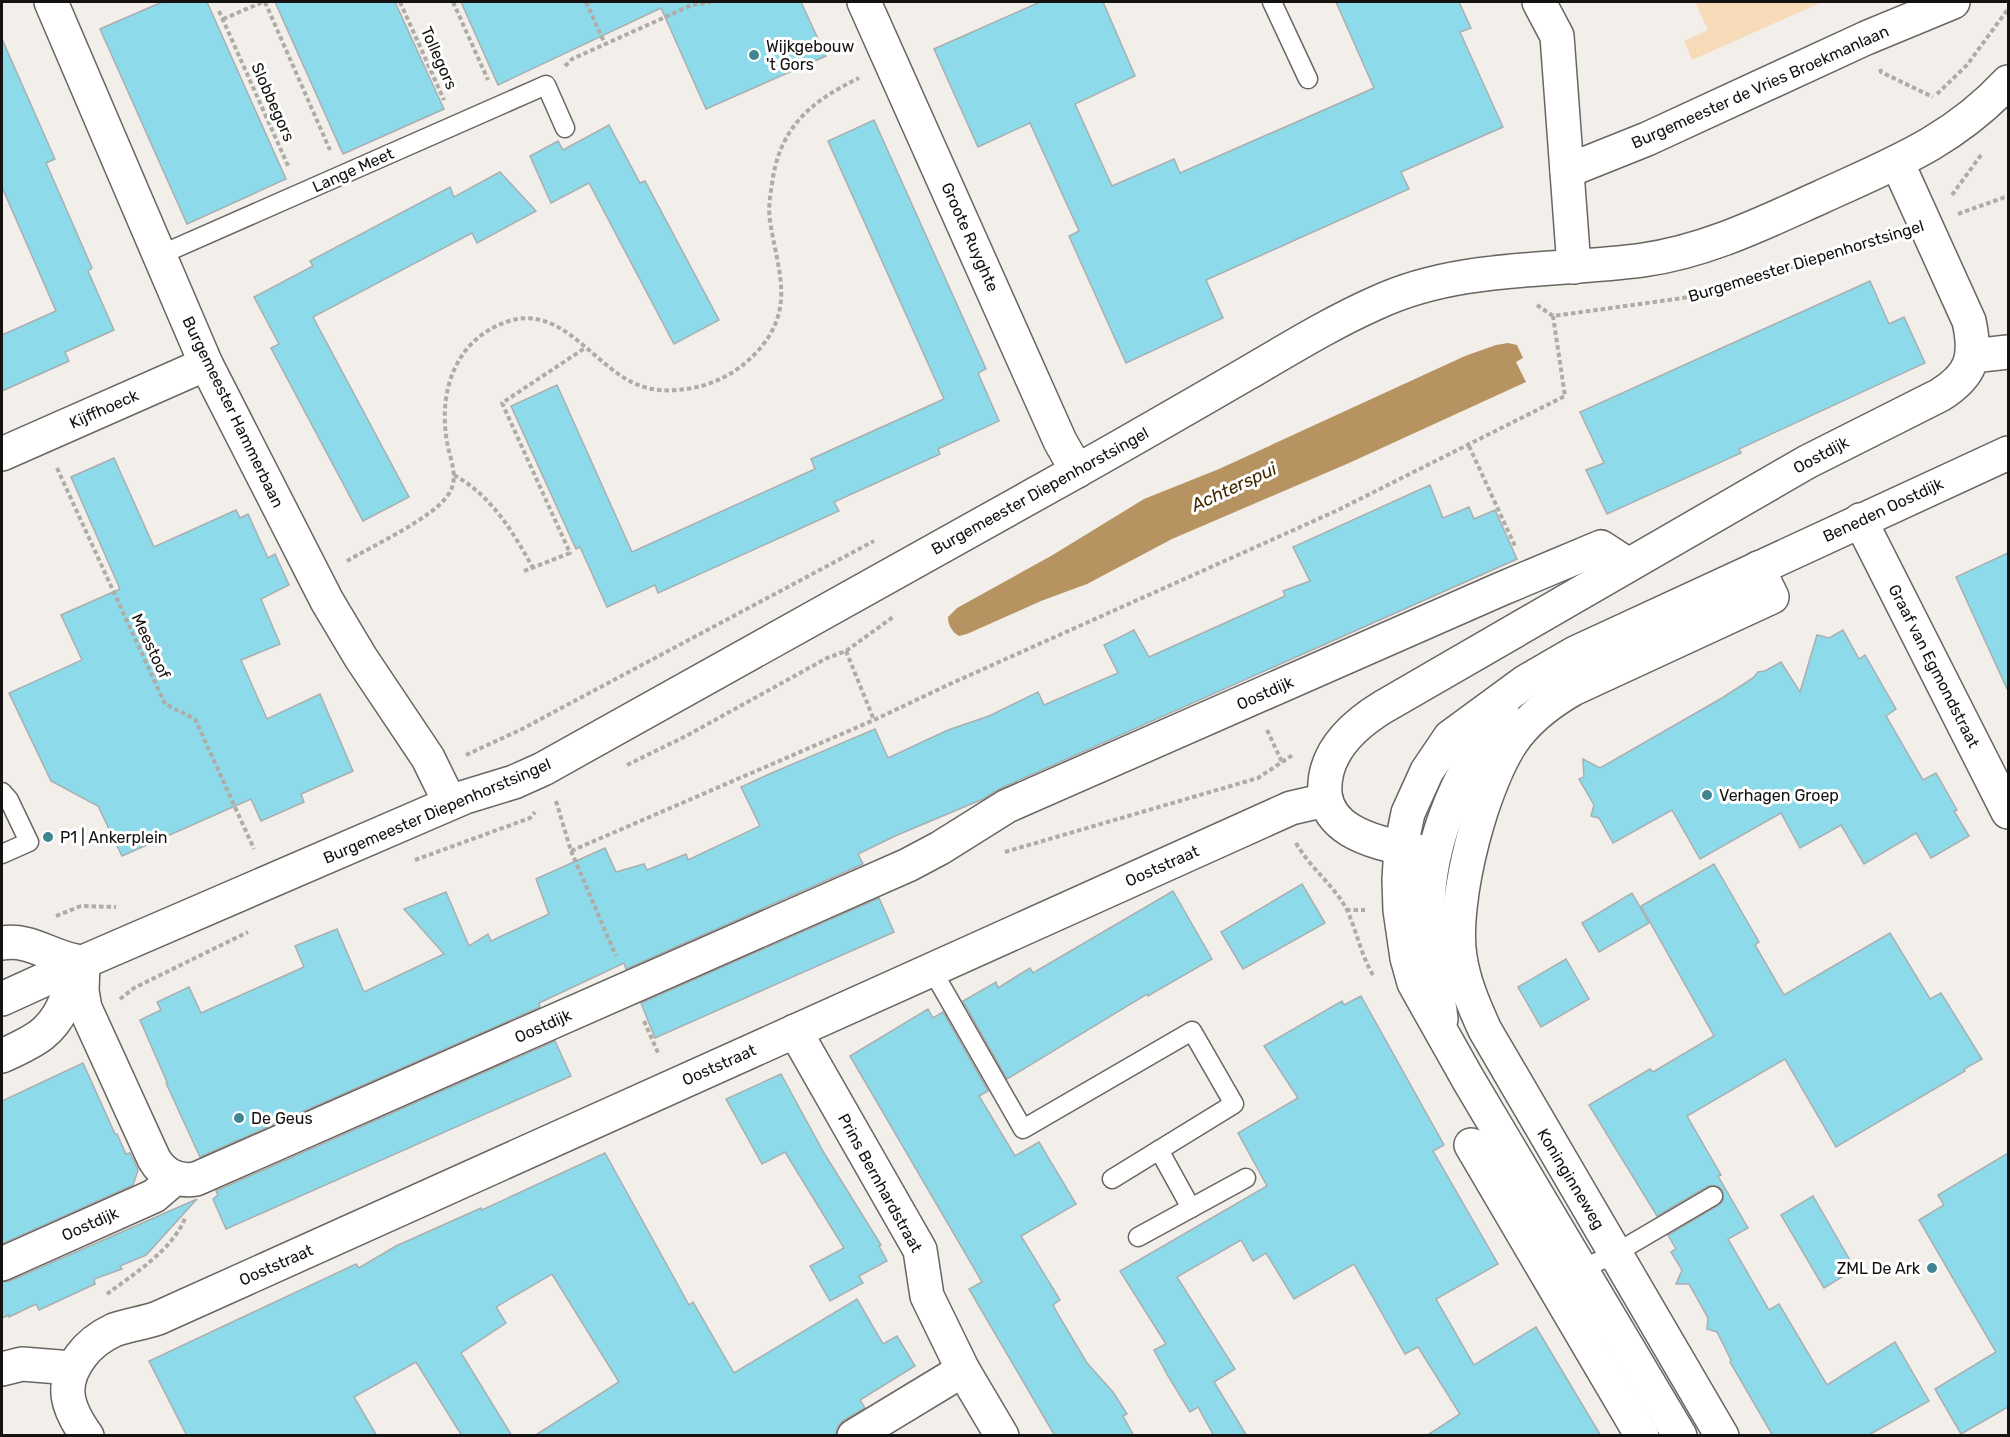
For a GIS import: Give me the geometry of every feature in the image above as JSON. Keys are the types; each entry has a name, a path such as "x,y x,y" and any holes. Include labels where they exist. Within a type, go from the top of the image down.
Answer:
{"street":[{"name":"Burgemeester Hammerbaan","path":"51,2 206,364 315,579 350,640 428,758 450,803"},
{"name":"Groote Ruyghte","path":"864,2 1060,441 1077,471"},
{"path":"1539,2 1557,36 1574,267"},
{"name":"Burgemeester de Vries Broekmanlaan","path":"1567,171 1647,139 1866,38 1953,2"},
{"name":"Burgemeester Diepenhorstsingel","path":"2,999 450,803 514,782 543,769 1077,471 1314,335 1378,302 1415,288 1453,279 1656,258 1716,243 1897,162 1948,134 1980,109 2008,82"},
{"path":"1897,162 1940,220 1969,321 1972,356 2008,352"},
{"name":"Oostdijk","path":"1326,800 1325,776 1329,762 1338,747 1360,722 1628,564 1816,457 1940,395 1957,384 1964,376 1972,356"},
{"name":"Kijffhoeck","path":"2,454 206,364"},
{"name":"Beneden Oostdijk","path":"1459,909 1474,839 1500,762 1517,734 1558,698 1589,664 1758,568 2008,453"},
{"name":"Graaf van Egmondstraat","path":"1860,520 2008,812"},
{"name":"Oostdijk","path":"2,1264 154,1196 180,1179 196,1179 212,1173 908,865 957,838 1007,806 1530,577 1601,547 1628,564"},
{"name":"Beneden Oostdijk","path":"1401,847 1408,813 1427,771 1450,737 1540,672 1589,664"},
{"name":"Beneden Oostdijk","path":"1434,855 1454,790 1510,693"},
{"path":"1326,800 1338,821 1352,831 1377,841 1434,855 1428,909 1442,1029"},
{"name":"Ooststraat","path":"72,1368 85,1350 112,1331 158,1318 1291,808 1326,800"},
{"path":"1401,847 1400,910 1407,958 1414,983 1442,1029 1454,1055 1485,1137 1614,1356 1626,1407 1642,1436"},
{"name":"Koninginneweg","path":"1459,909 1459,956 1467,990 1485,1030 1722,1436"},
{"path":"2,943 23,942 69,960 83,962"},
{"path":"83,962 82,991 88,1017 154,1159 165,1172 180,1179"},
{"path":"2,1056 36,1041 51,1026 61,1012 76,973 83,962"},
{"name":"Prins Bernhardstraat","path":"795,1031 920,1250 927,1296 963,1370 1002,1436"},
{"path":"1614,1356 1653,1391 1680,1436"},
{"path":"2,1369 22,1364 72,1368 68,1381 69,1400 77,1421 87,1436"},
{"path":"854,1436 963,1370"}],"lane":[{"path":"1272,2 1308,80"},
{"name":"Lange Meet","path":"160,255 546,85"},
{"path":"546,85 565,128"},
{"path":"2,792 9,800 29,842 2,854"},
{"path":"932,970 1023,1129 1192,1031 1234,1104 1112,1179"},
{"path":"1485,1137 1531,1111"},
{"path":"1160,1150 1191,1208"},
{"path":"1138,1237 1246,1178"},
{"path":"1567,1276 1615,1253 1713,1196"},
{"path":"1626,1407 1653,1391"}],"path":[{"name":"Slobbegors","path":"223,19 264,2 342,175"},
{"name":"Tollegors","path":"400,2 455,125"},
{"path":"453,2 499,106"},
{"path":"586,2 605,44"},
{"path":"546,85 572,59 692,5 711,2"},
{"name":"Slobbegors","path":"219,10 300,194"},
{"path":"1866,38 1881,72 1933,98"},
{"path":"315,579 430,513 449,495 454,475 446,434 446,401 458,361 473,340 497,326 527,318 541,319 555,325 618,375 656,391 683,390 714,382 736,371 754,356 772,331 781,309 781,276 770,218 770,199 777,158 783,140 811,108 825,97 843,85 892,62"},
{"path":"1940,220 1953,192 1983,153"},
{"path":"1971,210 2008,196"},
{"name":"Burgemeester Diepenhorstsingel","path":"1553,316 1698,295 1940,220"},
{"path":"571,851 874,720 1336,511 1565,396 1553,316 1532,302"},
{"path":"524,572 570,553 502,403 585,348"},
{"name":"Meestoof","path":"42,437 165,704 195,719 254,850 264,845"},
{"path":"1469,446 1530,577"},
{"path":"454,475 477,490 507,522 533,568"},
{"path":"625,767 827,658 846,651 898,613"},
{"path":"846,651 874,720"},
{"path":"1265,725 1282,762"},
{"path":"1004,852 1258,778"},
{"path":"554,795 571,851 652,1039"},
{"path":"546,806 565,797"},
{"path":"411,862 530,818 536,811"},
{"path":"52,918 81,906 124,905"},
{"path":"88,1017 115,1004 134,988 252,930"},
{"path":"104,1296 148,1262 180,1229 188,1208 180,1179"}],"shaded area":[{"path":"1695,2 1822,2 1692,60 1684,41 1708,30"}],"water":[{"name":"Achterspui","path":"1508,343 1517,345 1523,358 1516,362 1526,382 1349,463 1172,539 1087,584 1041,601 967,634 959,636 951,628 948,617 957,608 1051,556 1144,499 1219,469 1465,356"}],"building":[{"path":"162,2 207,2 286,179 187,224 100,29"},
{"path":"275,2 395,2 444,109 343,154"},
{"path":"461,2 801,2 826,56 706,109 661,8 498,85"},
{"path":"1040,2 1103,2 1135,76 1075,104 1112,186 1174,159 1180,173 1374,88 1336,2 1459,2 1471,28 1460,32 1503,127 1401,172 1409,189 1206,280 1223,318 1126,363 1069,236 1079,231 1030,123 978,147 934,49"},
{"path":"2,39 55,159 46,163 92,268 88,271 114,330 65,352 69,361 2,391 2,335 56,311 2,187"},
{"path":"874,120 986,369 978,373 999,421 938,449 940,454 834,502 839,511 658,593 655,585 607,607 580,547 576,549 511,406 557,385 632,552 815,469 811,459 944,399 828,141"},
{"path":"609,125 640,183 645,181 719,320 674,344 589,183 551,203 530,156 558,141 563,150"},
{"path":"500,172 536,211 477,243 472,233 313,317 409,497 363,521 271,348 279,344 254,297 313,266 310,261 450,187 454,197"},
{"path":"1870,281 1889,324 1904,317 1925,363 1739,449 1741,453 1607,514 1586,470 1604,463 1580,412"},
{"path":"114,458 154,547 236,510 240,518 248,514 268,558 275,554 289,585 261,599 280,644 241,660 267,719 320,694 353,771 301,794 304,802 261,821 251,799 122,856 98,806 51,781 9,693 82,660 61,615 120,589 71,477"},
{"path":"1430,485 1443,518 1469,507 1474,519 1495,510 1517,559 999,789 983,799 895,836 858,854 863,864 626,969 624,963 539,1003 540,1007 200,1157 140,1020 161,1010 157,1002 189,987 201,1013 304,967 295,946 337,929 364,992 444,954 404,909 446,892 469,946 488,934 491,941 549,914 536,879 605,848 616,872 644,864 647,870 686,854 688,860 760,826 741,787 767,775 875,729 888,758 948,730 989,716 1038,692 1044,705 1118,673 1104,645 1134,630 1149,657 1285,596 1283,591 1310,581 1293,547"},
{"path":"2008,553 2008,691 1956,577"},
{"path":"1843,630 1859,659 1865,655 1896,709 1886,716 1923,780 1936,773 1969,836 1931,858 1916,833 1864,864 1841,825 1800,848 1781,813 1700,859 1672,810 1613,843 1599,818 1591,816 1594,805 1579,779 1584,777 1583,759 1600,768 1722,698 1753,678 1758,672 1765,671 1781,662 1800,692 1817,635 1829,638"},
{"path":"1714,864 1759,942 1755,945 1784,995 1890,933 1930,999 1941,993 1982,1059 1836,1147 1785,1059 1687,1116 1748,1228 1728,1239 1769,1310 1779,1304 1827,1385 1895,1342 1929,1401 1867,1436 1773,1436 1730,1362 1717,1332 1707,1329 1708,1318 1689,1284 1676,1284 1682,1270 1671,1252 1676,1249 1668,1235 1719,1205 1723,1201 1723,1191 1718,1186 1708,1186 1657,1216 1589,1105 1650,1069 1653,1072 1714,1036 1641,906"},
{"path":"1302,884 1325,923 1243,969 1221,932"},
{"path":"1173,891 1212,959 1148,996 1147,994 1007,1079 963,1001 996,982 998,988 1030,968 1033,973"},
{"path":"1632,893 1649,923 1599,952 1582,923"},
{"path":"879,898 894,932 655,1038 641,1003"},
{"path":"1566,959 1589,999 1541,1027 1518,987"},
{"path":"1361,996 1444,1145 1433,1151 1498,1264 1436,1299 1474,1365 1536,1327 1601,1436 1426,1436 1460,1414 1418,1347 1405,1354 1354,1264 1294,1299 1266,1253 1253,1261 1241,1240 1177,1277 1235,1369 1214,1382 1247,1436 1214,1436 1198,1407 1190,1412 1168,1376 1154,1350 1166,1344 1120,1271 1267,1186 1238,1133 1298,1098 1264,1046 1342,1001 1344,1005"},
{"path":"928,1009 933,1018 943,1012 988,1091 979,1096 1015,1156 1039,1142 1076,1204 1021,1236 1060,1300 1053,1305 1059,1316 1087,1363 1113,1392 1127,1414 1123,1416 1134,1436 1055,1436 969,1289 982,1282 850,1056"},
{"path":"555,1041 571,1076 226,1229 213,1199 218,1195 216,1191"},
{"path":"83,1063 115,1134 126,1154 130,1153 138,1170 133,1185 2,1244 2,1101"},
{"path":"781,1074 824,1153 881,1245 879,1246 887,1261 859,1276 863,1283 830,1301 810,1266 844,1248 785,1152 762,1164 726,1099"},
{"path":"605,1153 689,1305 693,1302 734,1373 857,1299 883,1344 897,1336 915,1366 860,1400 865,1408 844,1420 838,1426 835,1436 534,1436 619,1382 552,1274 496,1307 506,1323 461,1353 512,1436 462,1436 416,1362 354,1397 377,1436 187,1436 149,1361 356,1264 359,1268 396,1246 481,1208 482,1210"},
{"path":"2008,1153 2008,1407 1961,1434 1935,1389 1996,1352 1919,1220 1944,1205 1938,1195"},
{"path":"1813,1196 1855,1269 1824,1288 1781,1215"},
{"path":"197,1199 146,1255 120,1266 122,1269 94,1279 95,1284 39,1310 36,1304 2,1318 2,1282 10,1281"}],"place":[{"name":"Wijkgebouw 't Gors","path":"754,55"},
{"name":"Verhagen Groep","path":"1707,795"},
{"name":"P1 | Ankerplein","path":"48,837"},
{"name":"De Geus","path":"239,1118"},
{"name":"ZML De Ark","path":"1932,1268"}]}
